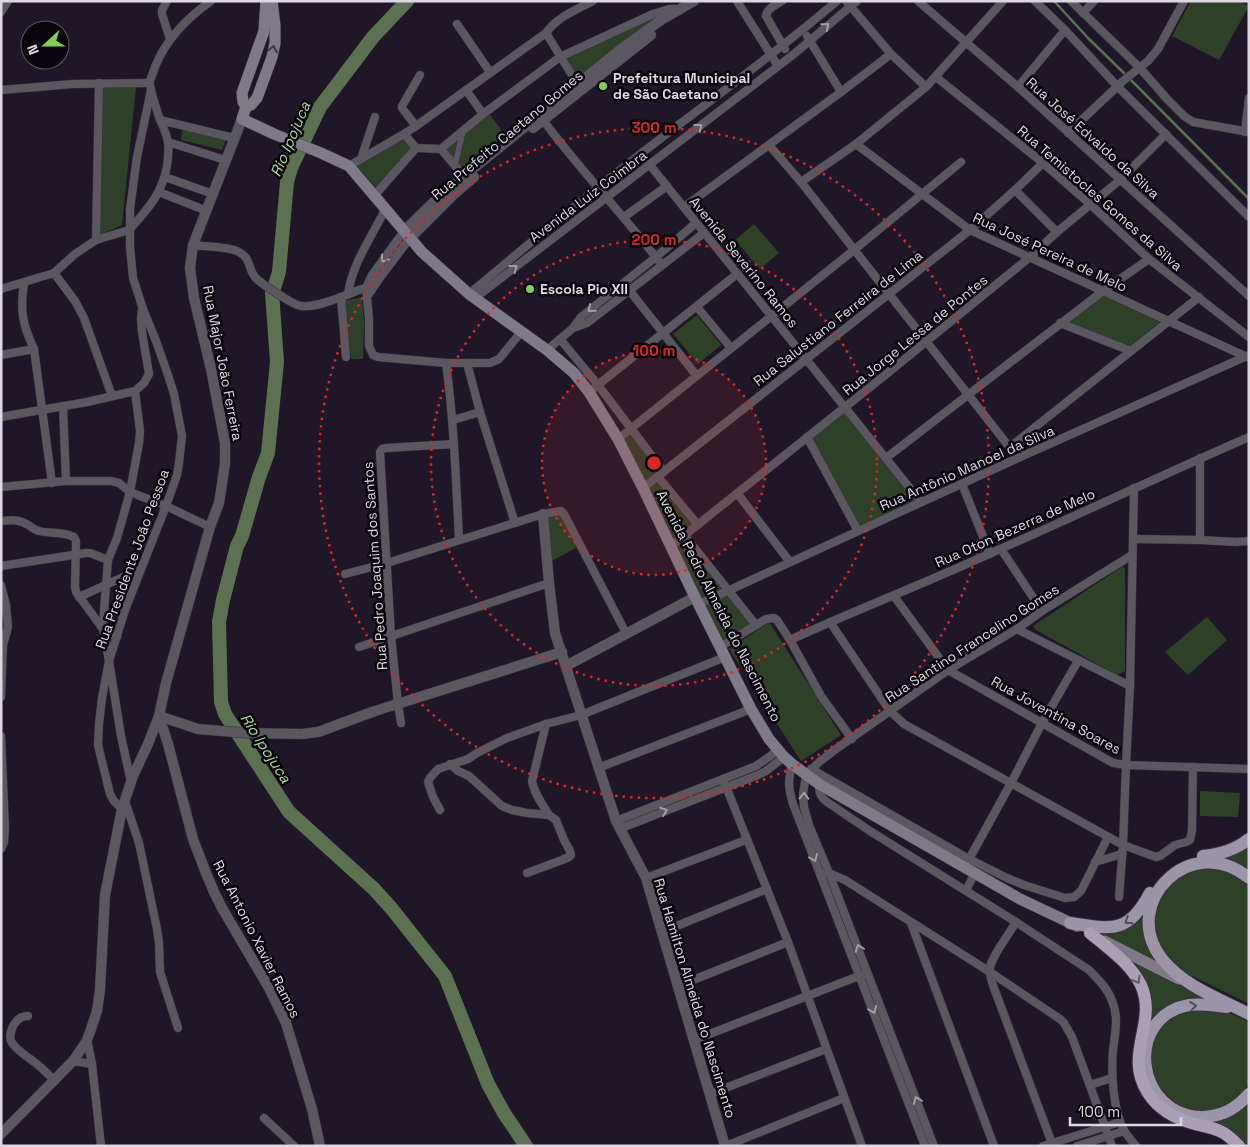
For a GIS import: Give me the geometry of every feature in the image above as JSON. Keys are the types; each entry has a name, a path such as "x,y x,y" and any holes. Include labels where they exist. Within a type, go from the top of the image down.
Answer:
{"highway":[{"path":"1090,933 1124,962 1135,976 1146,1000 1146,1016 1138,1055 1138,1066 1148,1093 1155,1102 1173,1116 1223,1133 1239,1146"}],"main road":[{"name":"Rua Major João Ferreira","path":"246,107 243,102 242,93 264,31 266,1"},
{"name":"Rua Major João Ferreira","path":"242,119 246,107 255,101 275,43 272,1"},
{"path":"252,66 267,70"},
{"path":"242,119 349,166"},
{"name":"Avenida Pedro Almeida do Nascimento","path":"349,166 422,252 435,264 472,296 522,331 594,388 751,709 769,739 784,757 809,772 819,784 967,863 976,873 1020,899 1192,986"},
{"path":"1070,923 1106,928 1122,925 1139,912 1156,883 1173,867 1186,860 1225,852 1235,848 1249,838"},
{"path":"1243,1011 1192,986 1170,967 1156,950 1152,941 1149,923 1153,901 1158,892 1171,876 1187,867 1201,863 1216,862 1234,867 1249,878"},
{"path":"1243,1011 1206,1005 1188,1006 1165,1016 1154,1028 1150,1037 1145,1052 1145,1068 1151,1085 1162,1100 1175,1109 1191,1116 1214,1116 1230,1110 1236,1107 1249,1094"}],"street":[{"path":"1,12 8,1"},
{"path":"167,1 162,14 170,39"},
{"path":"1,289 54,274 75,254 96,240 129,230 148,210 159,192 165,177 168,161 168,142 150,86 159,56 183,24 211,1"},
{"path":"349,166 416,126 546,33 559,19 593,1"},
{"path":"737,1 778,66"},
{"path":"782,1 769,9 766,16 790,57"},
{"name":"Avenida Luiz Coimbra","path":"472,296 522,250 598,188 784,46 838,1"},
{"name":"Avenida Luiz Coimbra","path":"472,296 529,257 606,198 790,57 848,4 857,1"},
{"name":"Rua José Edvaldo da Silva","path":"918,1 1018,87 1249,296"},
{"path":"801,182 856,144 926,87 1004,1"},
{"path":"1035,1 1120,84 1166,134 1249,217"},
{"path":"1071,1 1184,116 1193,122 1247,132 1249,98"},
{"path":"1082,12 1094,1"},
{"path":"1068,134 1120,84 1148,61 1158,49 1184,1"},
{"name":"Rua Prefeito Caetano Gomes","path":"446,363 378,357 372,354 369,346 367,298 369,288 407,234 466,178 643,37 692,3"},
{"path":"848,4 891,54 926,87"},
{"path":"404,134 416,148 441,149 483,114 560,57 662,10 679,11"},
{"path":"635,21 643,37"},
{"path":"457,24 490,72"},
{"path":"1018,87 1065,30"},
{"path":"803,31 841,92"},
{"path":"546,33 579,87"},
{"path":"684,207 891,54"},
{"path":"416,126 402,106 420,75"},
{"name":"Rua Temistocles Gomes da Silva","path":"936,77 1043,163 1150,259 1249,337"},
{"path":"1,90 74,84 150,86"},
{"path":"96,240 99,84"},
{"name":"Rua Presidente João Pessoa","path":"109,661 125,610 177,475 182,436 174,394 156,341 142,309 133,278 129,230 130,209 150,86"},
{"path":"466,90 483,114"},
{"path":"541,117 662,265"},
{"path":"361,160 375,118"},
{"name":"Rua Major João Ferreira","path":"1,1134 73,1061 93,1024 99,1000 105,896 124,805 131,782 159,716 166,683 210,528 219,503 225,463 225,443 213,378 194,298 190,268 193,245 242,119"},
{"path":"160,120 234,138"},
{"path":"455,165 463,131"},
{"name":"Rua Jorge Lessa de Pontes","path":"671,546 1030,257 1120,180 1166,134"},
{"path":"168,142 225,160"},
{"name":"Rua José Pereira de Melo","path":"856,144 970,230 1248,357"},
{"path":"769,145 801,182 1018,458"},
{"path":"374,196 416,148"},
{"path":"441,149 466,178"},
{"name":"Avenida Severino Ramos","path":"641,154 921,502"},
{"path":"618,439 961,162"},
{"name":"Rua Salustiano Ferreira de Lima","path":"643,488 970,230 1043,163"},
{"path":"165,177 213,194"},
{"path":"624,217 667,186"},
{"path":"1015,190 1057,232"},
{"path":"159,192 207,211"},
{"path":"346,357 344,296 359,260 386,208"},
{"path":"547,350 574,328 581,317 696,223"},
{"path":"574,328 587,324 704,233"},
{"path":"193,245 240,252 249,262 252,274 257,280 290,302 300,306 311,306 369,288"},
{"path":"522,250 529,257"},
{"path":"886,458 1103,290 1150,259"},
{"path":"54,274 75,301 84,318 112,396"},
{"path":"594,388 737,274"},
{"path":"624,282 696,375"},
{"path":"24,283 22,309 27,334 34,349 52,483"},
{"path":"1010,447 1199,298"},
{"path":"697,307 731,348"},
{"path":"1,417 135,391 144,383 148,374 142,332 142,309"},
{"path":"1060,323 1131,351"},
{"path":"459,540 453,420 446,363 490,363 499,359 522,331"},
{"path":"560,339 594,388 630,429 660,475 698,525"},
{"path":"1,355 34,349"},
{"name":"Rua Antônio Manoel da Silva","path":"697,600 729,591 1018,458 1248,357"},
{"path":"467,363 480,412 515,523"},
{"name":"Rua Presidente João Pessoa","path":"131,782 121,736 103,629 108,560 117,538 130,492 140,432 135,391"},
{"path":"63,406 66,482"},
{"path":"453,420 480,412"},
{"path":"807,437 858,531"},
{"name":"Rua Oton Bezerra de Melo","path":"790,640 1002,549 1249,437"},
{"name":"Rua Pedro Joaquim dos Santos","path":"401,723 391,636 380,452 386,448 454,444"},
{"path":"1200,458 1200,540"},
{"path":"1,487 111,480 119,483 130,492 166,506 210,528"},
{"path":"962,484 990,554"},
{"path":"1119,897 1130,686 1134,488"},
{"path":"737,493 790,562"},
{"path":"345,574 561,510 626,633"},
{"name":"Rua Hamilton Almeida do Nascimento","path":"543,514 554,627 617,825 646,878 725,1146"},
{"path":"1,520 24,522 40,532 74,537 76,541 76,592 103,629 117,637"},
{"path":"685,536 756,625"},
{"path":"1133,539 1249,541"},
{"path":"1002,549 1042,611"},
{"path":"1,566 90,553 108,560"},
{"name":"Rua Santino Francelino Gomes","path":"809,772 836,749 948,670 1017,629 1042,611 1132,555"},
{"path":"79,597 142,569"},
{"path":"359,647 549,584"},
{"path":"1,585 8,618 8,627 2,645 1,697"},
{"name":"Rua Joventina Soares","path":"894,596 948,670 1113,763 1126,766 1249,769"},
{"path":"566,666 626,633 697,600"},
{"path":"440,810 432,797 428,782 438,769 468,759 494,744 546,724 581,715 723,652 756,625 770,618 774,618 780,623 821,696 852,739"},
{"path":"830,622 890,711 904,724 1123,845 1156,858 1175,845 1190,840 1192,831 1193,767"},
{"path":"1017,629 1130,686"},
{"path":"159,716 198,729 246,733 302,734 318,732 374,711 562,652"},
{"path":"109,661 102,698 98,745 110,794 114,801 124,805 139,843 157,929 160,972 178,1028"},
{"path":"967,863 1042,723 1078,661"},
{"path":"598,768 751,709"},
{"name":"Rua Antonio Xavier Ramos","path":"159,716 193,839 214,892 269,988 286,1023 312,1109 320,1146"},
{"path":"527,873 562,860 570,855 556,820 549,815 533,787 532,780 546,724"},
{"path":"1,736 4,811 3,846"},
{"path":"148,744 168,744"},
{"path":"617,825 756,766 769,757 784,757"},
{"path":"617,825 726,788 766,771 784,757"},
{"path":"784,757 788,788 796,812 934,1146"},
{"path":"450,764 473,779 502,806 527,813 549,815"},
{"path":"925,1146 829,873 809,825 803,794 809,772 967,863 1024,885 1065,898 1074,897 1081,891 1108,837"},
{"path":"723,779 788,942 859,1145"},
{"path":"819,784 820,794 826,802 1089,970 1105,987 1116,1013 1112,1078 1117,1109 1124,1131 1136,1146"},
{"path":"646,878 746,840"},
{"path":"1095,862 1122,854"},
{"path":"820,874 829,873 845,880 1053,1013 1064,1023 1072,1037 1112,1146"},
{"path":"966,890 976,873"},
{"path":"662,932 767,890"},
{"path":"1016,922 993,959 990,972 994,988 1052,1144"},
{"path":"911,923 994,1146"},
{"path":"678,986 788,942"},
{"path":"694,1040 864,974"},
{"path":"28,1016 19,1018 14,1024 10,1040 12,1044 55,1081"},
{"path":"87,1038 102,1146"},
{"path":"710,1094 826,1050"},
{"path":"73,1061 92,1064"},
{"path":"1090,1085 1112,1078"},
{"path":"725,1146 844,1098"},
{"path":"264,1118 294,1146"},
{"path":"1043,1146 1120,1122"},
{"path":"1076,1146 1124,1131"}],"green space":[{"path":"1191,1 1239,1 1249,6 1219,60 1172,36"},
{"path":"656,11 662,20 577,81 559,56"},
{"path":"102,87 136,87 122,225 100,235"},
{"path":"489,113 507,138 466,173 445,149"},
{"path":"182,130 226,139 222,150 181,140"},
{"path":"403,139 412,150 376,188 357,166"},
{"path":"754,224 779,253 760,269 735,240"},
{"path":"1102,295 1160,322 1129,347 1069,322"},
{"path":"362,297 364,323 363,359 351,359 343,301"},
{"path":"697,315 721,345 698,364 673,334"},
{"path":"845,407 921,502 858,531 807,437"},
{"path":"630,427 664,471 658,475 696,526 685,535 755,625 720,647 615,439"},
{"path":"559,508 581,545 550,562 547,511"},
{"path":"1123,566 1125,569 1125,671 1117,675 1036,630 1033,626"},
{"path":"1207,617 1227,640 1188,675 1165,652"},
{"path":"769,622 841,735 801,761 729,649"},
{"path":"1200,791 1240,793 1238,817 1200,816"},
{"path":"1249,842 1249,874 1222,860 1223,856"},
{"path":"1214,866 1237,874 1249,886 1249,1004 1180,970 1162,951 1155,936 1154,916 1160,893 1175,876"},
{"path":"1151,900 1145,919 1165,967 1091,930 1111,931"},
{"path":"1128,958 1207,998 1189,999 1147,1032 1149,997"},
{"path":"1201,1008 1225,1011 1249,1022 1249,1082 1241,1095 1224,1107 1203,1113 1187,1111 1168,1101 1153,1083 1150,1043 1163,1022 1181,1011"},
{"path":"1249,1098 1249,1146 1241,1146 1212,1120"}],"waterway":[{"name":"Rio Ipojuca","path":"274,288 279,272 287,182 291,168 320,107 373,37 407,1"},
{"path":"1054,1 1088,38 1249,199"},
{"name":"Rio Ipojuca","path":"272,292 277,362 268,453 242,536 237,546 223,600 219,622 221,702 225,714 289,812 374,889 445,976 488,1084 504,1113 526,1146"}],"place":[{"name":"Prefeitura Municipal de São Caetano","path":"603,86"},
{"name":"Escola Pio XII","path":"530,289"}]}
